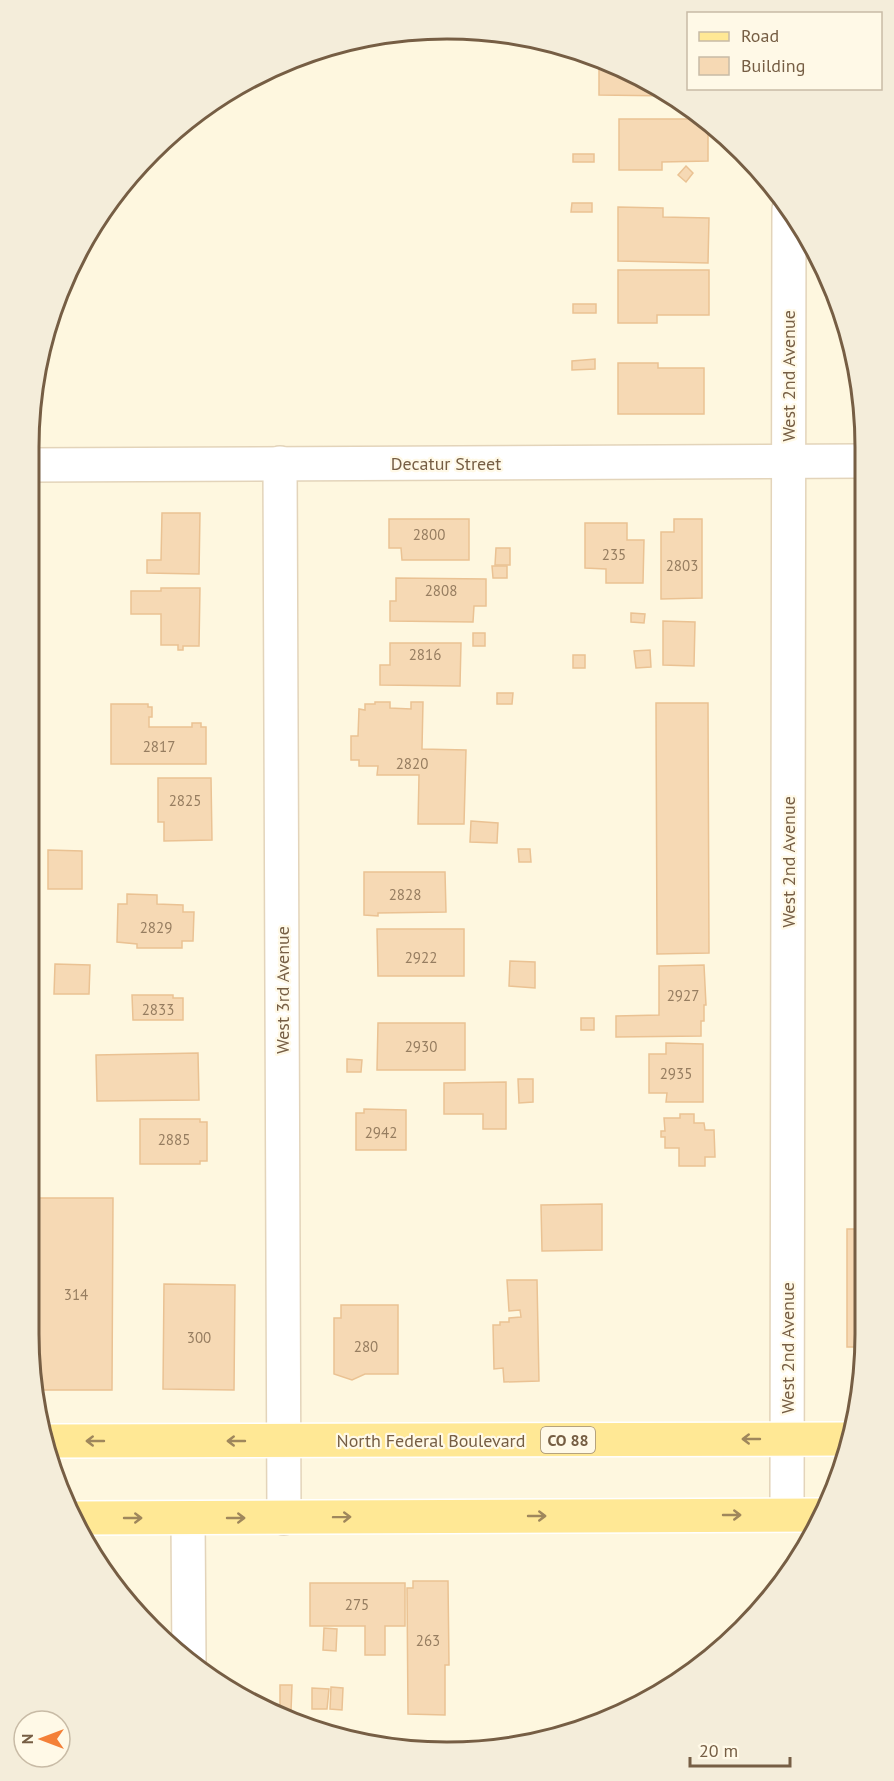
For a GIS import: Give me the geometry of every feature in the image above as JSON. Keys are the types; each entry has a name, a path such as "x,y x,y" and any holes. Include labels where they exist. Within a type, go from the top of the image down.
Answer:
{"main road":[{"name":"North Federal Boulevard","path":"53,1441 841,1439"},
{"path":"83,1518 812,1515"}],"street":[{"name":"West 2nd Avenue","path":"787,1515 789,225"},
{"name":"Decatur Street","path":"39,465 855,461"},
{"name":"West 3rd Avenue","path":"280,463 284,1518"},
{"path":"188,1518 189,1650"}],"building":[{"path":"599,69 654,96 599,95"},
{"path":"619,119 689,119 708,134 708,161 662,162 662,170 619,170"},
{"path":"573,154 594,154 594,162 573,162"},
{"path":"686,166 693,173 686,182 678,175"},
{"path":"572,203 592,203 592,212 571,212"},
{"path":"618,207 663,208 663,217 709,218 708,263 618,261"},
{"path":"618,270 709,270 709,315 657,315 657,323 618,323"},
{"path":"573,304 596,304 596,313 573,313"},
{"path":"595,359 595,369 572,370 572,361"},
{"path":"618,363 658,363 658,368 704,368 704,414 618,414"},
{"path":"162,513 200,513 199,574 147,573 147,560 161,560"},
{"path":"389,519 469,519 469,560 402,560 401,548 389,548"},
{"path":"674,519 702,519 702,598 661,599 661,532 674,532"},
{"path":"585,523 627,523 627,540 644,540 643,583 606,583 606,569 585,568"},
{"path":"496,548 510,548 510,565 495,565"},
{"path":"492,566 507,566 507,578 493,578"},
{"path":"396,578 486,579 486,606 474,606 473,622 390,621 390,601 396,601"},
{"path":"161,588 200,588 199,646 183,646 183,650 178,650 178,645 161,645 161,614 131,614 131,591 161,591"},
{"path":"631,613 645,614 644,623 631,622"},
{"path":"663,621 695,622 694,666 663,665"},
{"path":"473,633 485,633 485,646 473,646"},
{"path":"390,643 461,643 460,686 380,685 380,665 390,665"},
{"path":"650,650 651,667 636,668 634,651"},
{"path":"573,655 585,655 585,668 573,668"},
{"path":"497,693 513,693 512,704 497,704"},
{"path":"375,702 390,702 390,708 411,709 411,702 423,702 422,749 466,750 464,824 418,824 419,775 377,775 378,766 359,766 359,760 351,760 351,736 358,736 359,709 365,710 365,704 375,704"},
{"path":"656,703 708,703 709,953 657,954"},
{"path":"111,704 148,704 148,707 152,707 149,727 192,727 192,723 201,723 201,727 206,727 206,764 111,764"},
{"path":"158,778 211,778 212,840 164,841 164,822 158,822"},
{"path":"471,821 498,823 497,843 470,842"},
{"path":"518,849 530,849 531,862 519,862"},
{"path":"48,850 82,851 82,889 48,889"},
{"path":"364,872 445,872 446,912 364,915"},
{"path":"127,894 157,895 157,904 183,905 183,912 194,912 193,941 182,941 182,948 137,948 137,944 117,942 118,904 127,904"},
{"path":"377,929 464,929 464,976 378,976"},
{"path":"510,961 535,962 535,988 509,986"},
{"path":"55,964 90,965 89,994 54,994"},
{"path":"704,965 706,1005 704,1005 704,1021 701,1021 701,1036 616,1037 616,1016 659,1015 659,966"},
{"path":"132,995 173,995 173,998 183,998 183,1020 133,1020"},
{"path":"581,1018 594,1018 594,1030 581,1030"},
{"path":"378,1023 465,1023 465,1070 377,1070"},
{"path":"666,1043 703,1044 703,1102 666,1102 667,1093 649,1093 649,1054 666,1054"},
{"path":"198,1053 199,1100 97,1101 96,1055"},
{"path":"347,1059 362,1060 361,1072 347,1072"},
{"path":"518,1079 533,1079 533,1102 519,1103"},
{"path":"506,1082 506,1129 483,1129 483,1114 444,1114 444,1083"},
{"path":"364,1109 406,1110 406,1150 356,1150 356,1113 364,1113"},
{"path":"680,1114 694,1114 694,1123 704,1123 705,1130 714,1130 715,1157 705,1157 705,1166 679,1166 679,1148 665,1148 665,1137 661,1137 661,1131 665,1131 664,1118 680,1118"},
{"path":"140,1119 200,1119 200,1122 207,1122 207,1161 200,1161 200,1164 140,1164"},
{"path":"39,1198 113,1198 112,1390 43,1390 39,1334"},
{"path":"602,1204 602,1250 542,1251 541,1205"},
{"path":"847,1229 855,1229 855,1347 847,1347"},
{"path":"507,1280 537,1280 539,1381 504,1382 503,1368 494,1369 493,1325 509,1322 509,1318 521,1317 520,1310 509,1311"},
{"path":"164,1284 235,1285 234,1390 163,1389"},
{"path":"341,1305 398,1305 398,1374 365,1374 352,1380 334,1374 334,1318 341,1318"},
{"path":"413,1581 448,1581 449,1665 445,1665 445,1715 408,1714 407,1588 413,1588"},
{"path":"310,1583 405,1583 405,1626 385,1626 385,1655 365,1655 365,1626 310,1626"},
{"path":"324,1628 337,1629 336,1651 323,1650"},
{"path":"280,1685 292,1685 291,1711 280,1706"},
{"path":"331,1687 343,1688 342,1710 330,1709"},
{"path":"312,1688 329,1689 327,1709 312,1709"}]}
